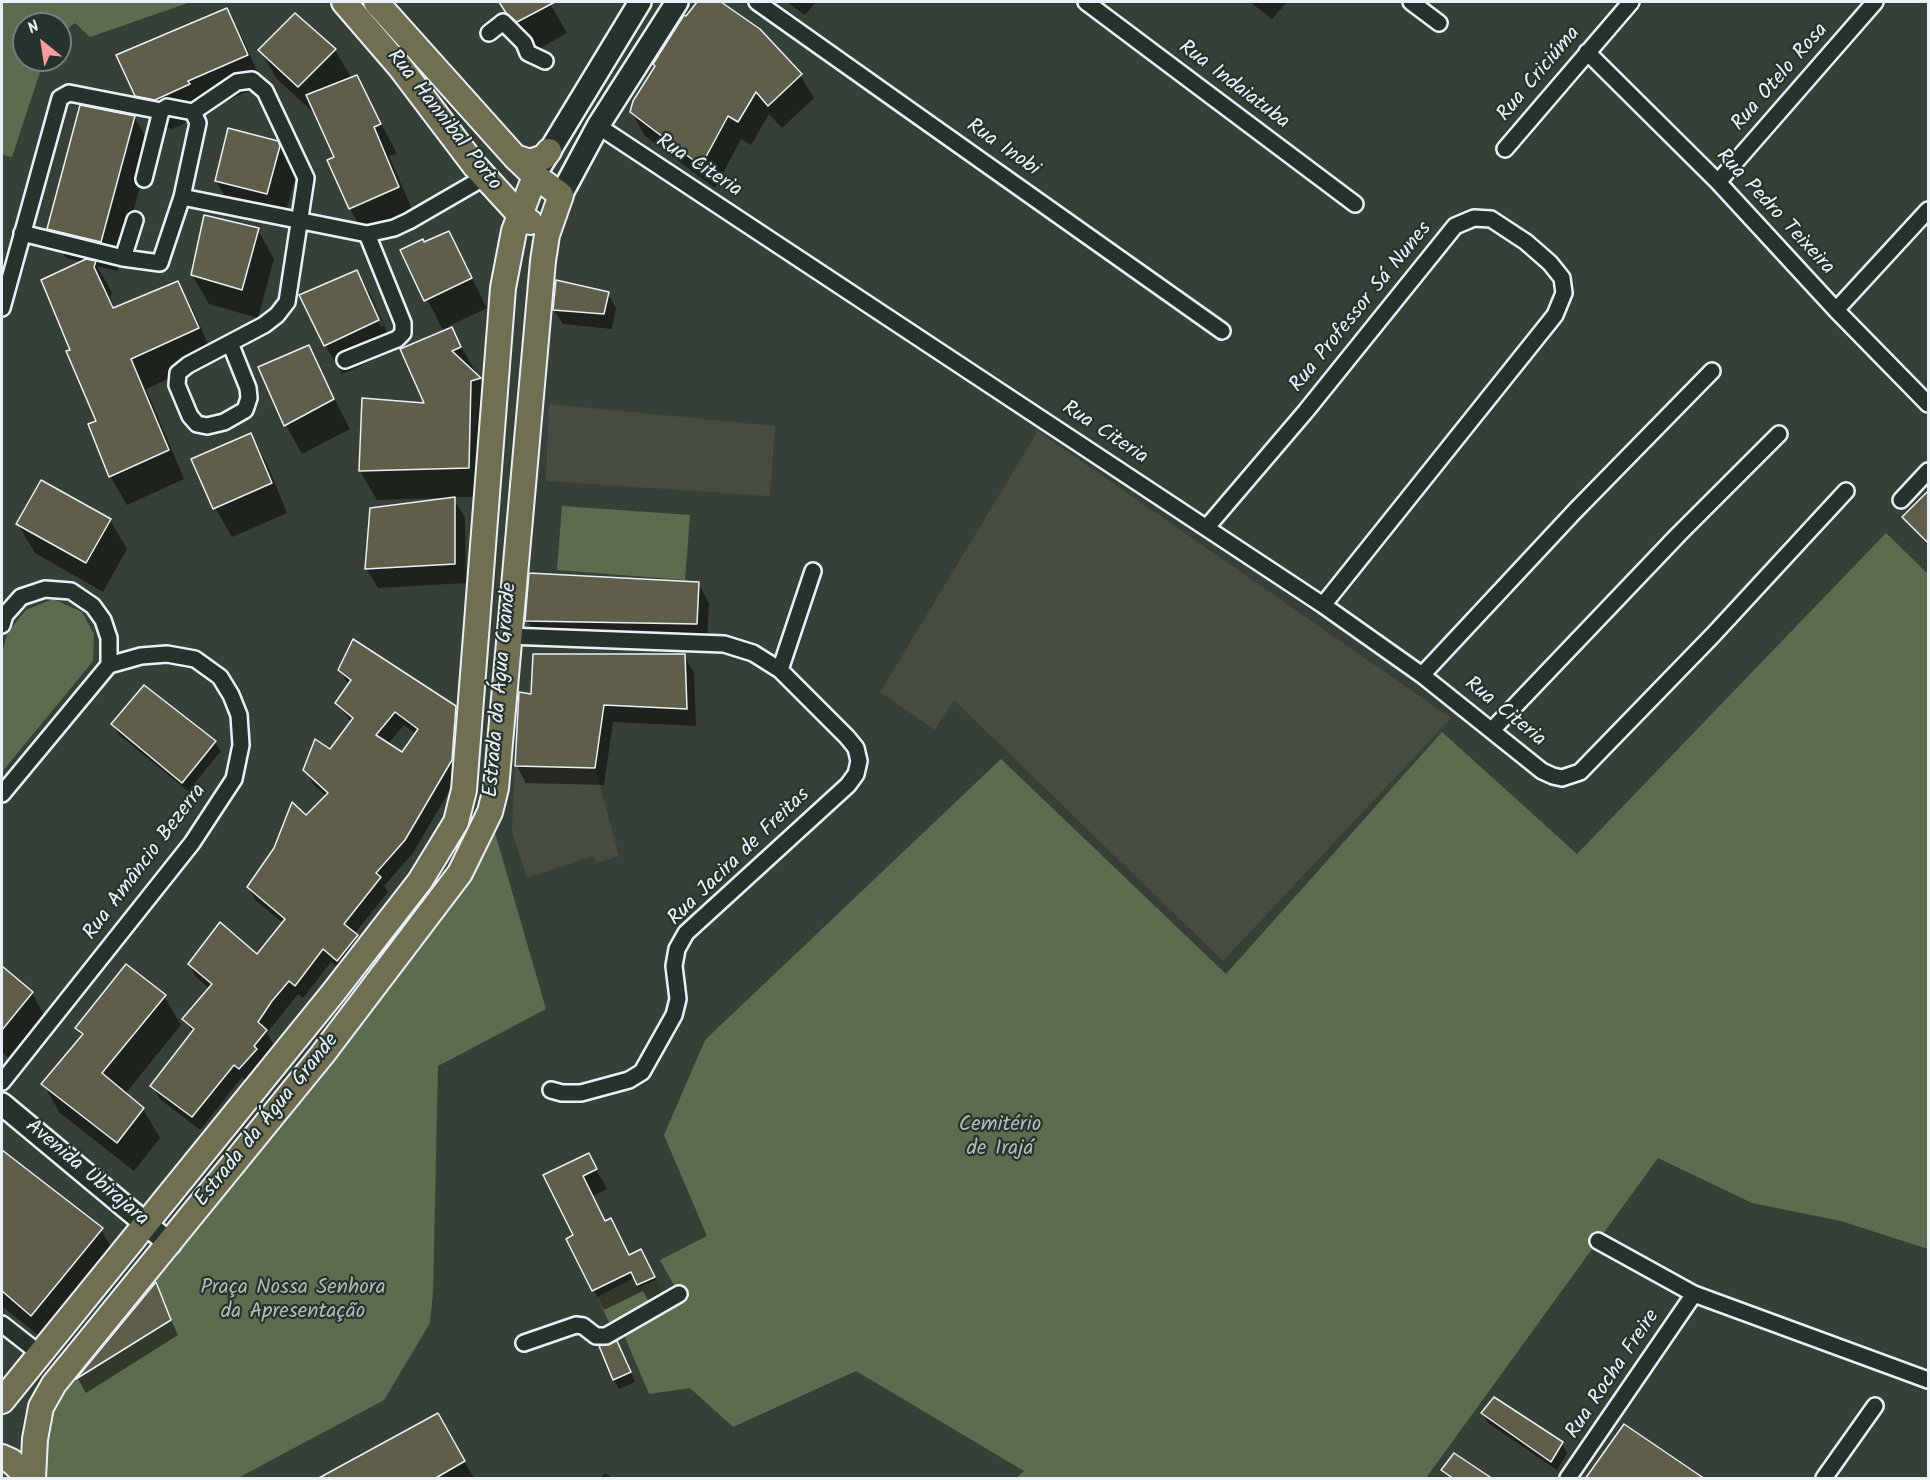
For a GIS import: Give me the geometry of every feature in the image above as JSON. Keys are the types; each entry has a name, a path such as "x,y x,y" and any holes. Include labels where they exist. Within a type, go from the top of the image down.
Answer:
{"main road":[{"name":"Rua Hannibal Porto","path":"344,2 400,67 485,177 519,214 547,234"},
{"name":"Rua Hannibal Porto","path":"376,2 515,157 535,176 561,195"},
{"name":"Estrada da Água Grande","path":"2,1401 333,993 420,881 456,822 464,790 507,260 519,214 535,176 640,2"},
{"name":"Estrada da Água Grande","path":"31,1479 34,1438 41,1407 54,1384 322,1055 460,873 490,812 495,788 507,636 547,234 561,195 598,126 677,2"},
{"path":"515,157 530,162 544,157 549,151"},
{"name":"Avenida Ubirajara","path":"2,1104 170,1244"},
{"path":"2,1457 11,1461 31,1479"}],"street":[{"name":"Rua Inobi","path":"756,2 1222,332"},
{"name":"Rua Indaiatuba","path":"1086,2 1355,204"},
{"path":"1411,2 1439,23"},
{"name":"Rua Criciúma","path":"1506,149 1631,2"},
{"name":"Rua Otelo Rosa","path":"1718,182 1875,2"},
{"path":"489,33 503,22 524,43 528,53 545,61"},
{"name":"Rua Pedro Teixeira","path":"1587,52 1718,182 1836,310 1929,404"},
{"path":"2,308 60,98 69,93 160,111 167,107 193,112 237,82 252,80 265,91 306,178 286,302 277,315 264,325 188,365 178,373 177,385 190,416 197,424 207,426 224,423 245,410 248,388 230,343"},
{"path":"144,179 160,111"},
{"path":"22,233 123,258 160,263 182,197 198,123 193,112"},
{"name":"Rua Citeria","path":"598,126 1323,605 1422,675 1542,771 1553,776 1562,778 1580,772 1713,635 1846,492"},
{"path":"182,197 367,234 394,228 409,221 485,177"},
{"path":"1836,310 1929,210"},
{"name":"Rua Professor Sá Nunes","path":"1207,527 1306,411 1455,226 1474,218 1491,219 1526,242 1550,263 1562,278 1564,293 1555,315 1323,605"},
{"path":"123,258 135,220"},
{"path":"345,360 397,339 403,333 403,323 367,234"},
{"path":"1422,675 1575,511 1712,371"},
{"path":"1492,730 1679,534 1779,434"},
{"path":"1901,500 1929,471"},
{"path":"507,636 724,644 753,653 780,670 813,570"},
{"path":"2,625 5,615 21,597 45,589 71,591 93,606 103,620 109,638 110,664 2,794"},
{"name":"Rua Amâncio Bezerra","path":"2,1082 192,843 234,779 241,745 239,715 220,677 195,659 167,654 141,656 110,664"},
{"name":"Rua Jacira de Freitas","path":"551,1090 562,1093 581,1093 629,1080 642,1072 674,1015 678,999 674,966 677,949 686,933 848,785 856,774 859,761 856,748 780,670"},
{"path":"1598,1241 1694,1294 1929,1380"},
{"path":"524,1343 576,1325 588,1329 596,1336 606,1336 679,1294"},
{"name":"Rua Rocha Freire","path":"1568,1479 1694,1294"},
{"path":"2,1324 39,1353"},
{"path":"1824,1479 1875,1406"}],"shaded area":[{"path":"549,404 775,426 770,496 546,481"},
{"path":"1038,431 1451,718 1223,961 954,700 935,730 880,692"},
{"path":"574,765 595,768 619,856 596,863 594,856 527,878 512,832 515,766 574,769"}],"green space":[{"path":"2,2 191,2 90,37 75,23 72,25 72,12 12,12 12,72 40,72 12,157 2,155"},
{"path":"562,506 690,515 685,580 557,570"},
{"name":"Cemitério de Irajá","path":"1886,533 1928,574 1928,1249 1841,1221 1752,1203 1658,1158 1426,1478 1016,1478 1024,1471 856,1371 733,1427 690,1388 649,1394 622,1330 679,1294 660,1260 707,1236 664,1135 705,1040 1001,759 1226,974 1442,732 1577,854"},
{"path":"53,599 82,612 94,634 93,661 2,772 2,652 8,632 26,610"},
{"name":"Praça Nossa Senhora da Apresentação","path":"491,819 546,1009 438,1066 433,1292 430,1323 384,1400 238,1478 46,1478 47,1402"},
{"path":"634,1278 637,1288 656,1280 665,1297 610,1324 597,1297"}],"building":[{"path":"499,2 555,2 517,22 506,13"},
{"path":"697,2 721,2 760,29 802,74 768,106 756,92 738,122 728,116 701,166 630,112 633,101 655,66 653,64 684,15 686,16"},
{"path":"227,8 248,55 188,81 190,84 155,100 135,96 116,55"},
{"path":"295,13 336,49 298,87 258,50"},
{"path":"357,75 381,124 374,127 399,187 349,209 327,160 334,157 306,95"},
{"path":"80,105 135,116 101,242 47,229"},
{"path":"228,128 278,141 280,146 267,194 215,181"},
{"path":"204,215 259,228 242,290 191,275"},
{"path":"449,231 472,278 424,301 400,250 423,239 424,242"},
{"path":"86,259 96,261 94,267 113,308 178,281 199,328 131,359 169,450 109,477 88,424 96,421 66,351 70,350 41,280"},
{"path":"357,270 379,320 324,346 299,295"},
{"path":"556,280 609,292 604,314 553,310"},
{"path":"452,327 461,347 452,351 481,378 471,381 469,468 359,471 362,398 424,403 400,349"},
{"path":"309,345 334,399 284,426 258,367"},
{"path":"251,433 272,483 213,509 191,459"},
{"path":"41,480 111,519 86,563 16,524"},
{"path":"1929,490 1929,544 1902,517"},
{"path":"455,497 455,564 365,569 370,508"},
{"path":"529,573 699,582 697,624 525,621"},
{"path":"353,639 456,706 452,760 405,840 376,873 381,877 344,924 358,935 337,961 323,949 295,986 289,981 258,1022 267,1030 254,1046 257,1049 239,1069 234,1065 192,1117 150,1086 194,1029 182,1019 212,984 188,964 220,922 257,954 285,919 247,887 274,848 292,802 306,815 328,793 303,770 315,739 330,749 353,718 335,703 351,680 338,670","holes":["395,712 418,729 402,752 376,735"]},
{"path":"533,654 685,654 687,709 604,705 595,768 515,766 519,692 531,694"},
{"path":"144,685 216,741 182,783 111,724"},
{"path":"126,964 166,995 102,1073 144,1108 117,1143 41,1084 83,1034 75,1028"},
{"path":"2,966 33,992 2,1030"},
{"path":"2,1150 103,1228 31,1316 2,1291"},
{"path":"589,1153 597,1169 583,1176 605,1221 611,1218 629,1255 641,1249 655,1277 637,1285 631,1272 592,1291 566,1239 573,1235 543,1175"},
{"path":"156,1282 171,1320 76,1379"},
{"path":"617,1341 631,1372 613,1380 599,1346"},
{"path":"1494,1397 1563,1442 1551,1462 1481,1413"},
{"path":"438,1413 465,1461 434,1479 317,1479"},
{"path":"1624,1424 1705,1479 1585,1479"},
{"path":"1454,1453 1493,1479 1454,1479 1441,1470"}]}
